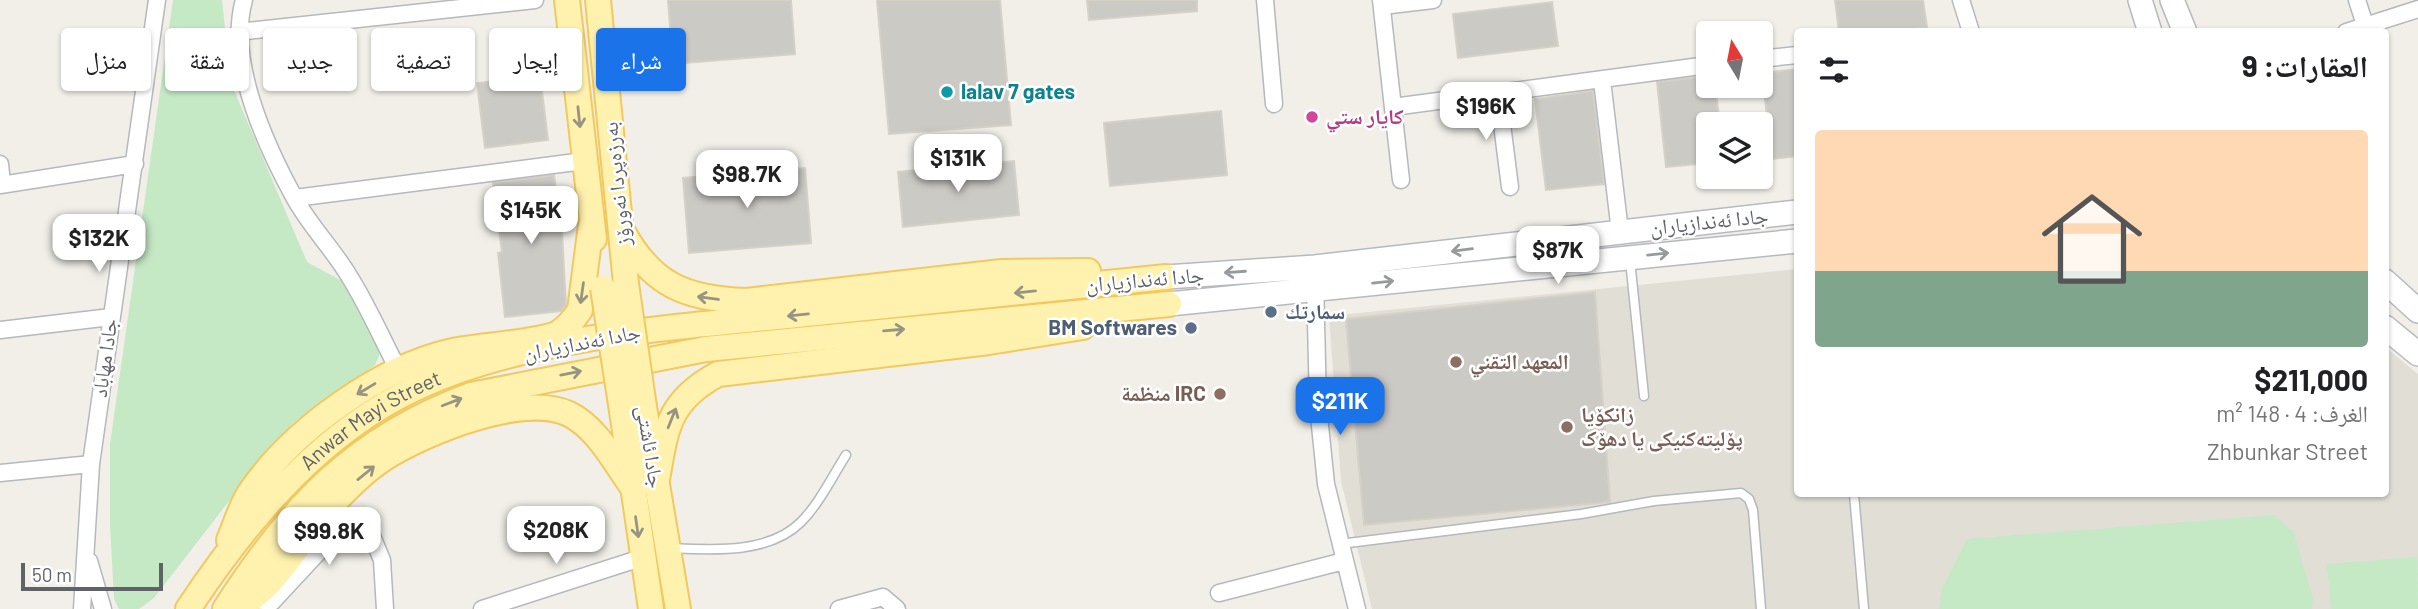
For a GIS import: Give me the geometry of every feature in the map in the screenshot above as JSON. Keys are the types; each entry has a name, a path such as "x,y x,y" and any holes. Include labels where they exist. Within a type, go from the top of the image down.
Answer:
{"main road":[{"name":"بەرزەپردا نەورۆز","path":"567,0 591,225 615,286"},
{"name":"بەرزەپردا نەورۆز","path":"598,0 622,230 615,286"},
{"path":"2140,0 2149,28"},
{"path":"2172,0 2183,28"},
{"name":"جادا ئەندازیاران","path":"504,386 706,349 1169,304 1315,278 1620,232 1794,212"},
{"path":"219,562 250,493 274,464 327,414 399,370 450,351 557,334 580,310 591,225"},
{"path":"622,230 634,253 665,282 694,296 717,300 746,301 1002,272 1083,270 1166,277"},
{"name":"جادا ئەندازیاران","path":"495,360 649,330 1166,277 1315,278 1630,257 1794,241"},
{"path":"2389,285 2418,311"},
{"name":"جادا ئاشتی","path":"615,286 633,409 656,485 678,609"},
{"path":"656,485 665,437 678,403 695,387 718,374 1001,340 1088,326 1169,304"},
{"path":"2389,330 2418,354"},
{"name":"Anwar Mayi Street","path":"188,609 219,562 325,445 402,395 495,360"},
{"name":"Anwar Mayi Street","path":"225,609 298,510 347,461 380,437 437,407 504,386"},
{"path":"244,604 354,482 383,459 419,440 478,417 536,408 568,413 584,423 631,485"},
{"name":"جادا ئاشتی","path":"633,409 631,485 651,609"}],"street":[{"name":"جادا مهاباد","path":"82,609 91,464 158,0"},
{"path":"240,28 244,0"},
{"path":"249,31 535,0"},
{"path":"1265,0 1274,104"},
{"path":"1401,180 1382,3 1433,0"},
{"path":"1961,0 1970,28"},
{"path":"2357,0 2365,25"},
{"path":"2357,28 2418,9"},
{"path":"1773,58 1794,55"},
{"path":"1393,107 1696,67"},
{"path":"1602,80 1620,232"},
{"path":"249,87 259,119 295,198 350,276 399,370"},
{"path":"1498,93 1510,187"},
{"path":"295,198 584,160"},
{"path":"0,164 1,184 135,163"},
{"path":"1315,278 1318,406 1326,484 1357,609"},
{"path":"0,330 111,317"},
{"path":"0,473 91,464"},
{"path":"244,604 272,602 339,530 356,528 372,536 382,560 385,609"},
{"path":"86,551 103,609"},
{"path":"482,609 641,558"},
{"path":"1219,593 1344,561"},
{"path":"839,609 883,597 897,609"}],"lane":[{"path":"1630,257 1644,396"},
{"path":"666,547 718,551 780,537 801,522 846,456"},
{"path":"1340,544 1581,514 1654,501 1741,493 1749,499 1753,510 1760,609"},
{"path":"1854,497 1864,609"}],"shaded area":[{"name":"زانکۆیا پۆلیتەکنیکی یا دهۆک","path":"1794,269 1794,497 2389,497 2389,350 2418,374 2418,609 1372,609 1341,481 1329,316"}],"green space":[{"path":"173,0 222,0 225,28 169,28"},
{"path":"165,56 165,91 234,91 307,262 353,287 381,351 375,365 293,423 260,461 154,598 139,609 119,609 114,599 110,444"},
{"path":"2274,515 2293,531 2313,598 2312,609 1939,609 1942,589 1967,539"},
{"path":"2417,557 2418,609 2331,609 2327,564"}],"building":[{"path":"668,0 791,0 795,54 686,63 686,28 670,28"},
{"path":"877,0 1000,0 1011,125 889,134"},
{"name":"lalav 7 gates","path":"1087,0 1197,0 1197,11 1089,20"},
{"path":"1835,0 1923,0 1927,27 1838,28"},
{"path":"1552,2 1558,46 1458,58 1453,14"},
{"path":"1794,69 1794,156 1773,159 1773,112 1767,112 1765,98 1773,98 1773,72"},
{"path":"1696,77 1696,98 1717,98 1718,112 1696,112 1696,164 1666,167 1657,82"},
{"path":"489,81 489,91 542,91 548,140 485,148 477,83"},
{"path":"1593,91 1604,184 1546,190 1535,99"},
{"name":"lalav 7 gates","path":"1221,111 1227,175 1110,186 1104,123"},
{"name":"lalav 7 gates","path":"1014,161 1019,215 903,227 898,172"},
{"path":"805,168 811,243 689,253 683,178"},
{"path":"554,175 562,232 566,305 561,311 505,317 498,253 502,252 493,183"},
{"path":"1595,292 1610,502 1364,525 1346,319"}],"place":[{"name":"lalav 7 gates","path":"947,92"},
{"name":"كايار ستي","path":"1312,117"},
{"name":"سمارتك","path":"1271,312"},
{"name":"BM Softwares","path":"1191,328"},
{"name":"المعهد التقني","path":"1456,362"},
{"name":"منظمة IRC","path":"1220,394"},
{"name":"زانکۆیا پۆلیتەکنیکی یا دهۆک","path":"1567,427"}]}
